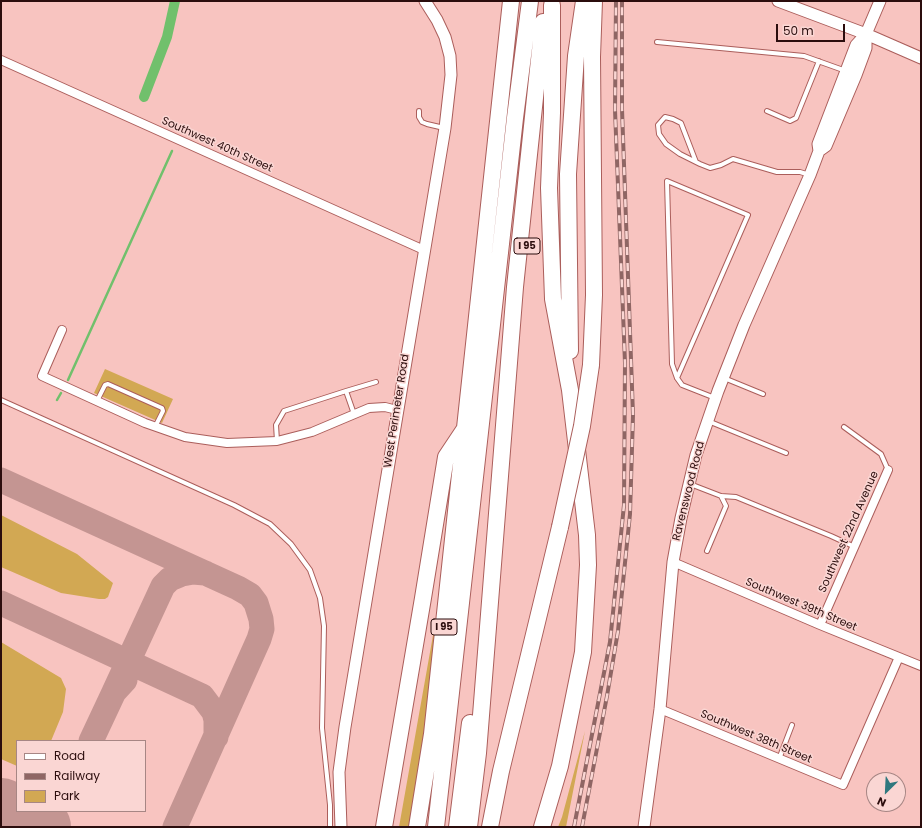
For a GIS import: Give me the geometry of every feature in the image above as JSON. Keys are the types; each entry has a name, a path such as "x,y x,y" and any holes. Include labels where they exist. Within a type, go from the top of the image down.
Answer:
{"highway":[{"name":"I 95","path":"416,827 432,734 511,1"},
{"path":"436,827 513,134 530,1"},
{"path":"570,390 568,174 576,56 584,1"},
{"path":"490,827 501,770 560,526 582,426 591,365 594,295 592,57 594,1"},
{"name":"I 95","path":"478,827 489,726 505,488 550,2"},
{"path":"542,827 560,766 574,701 582,652 586,606 587,535 570,390 553,299 550,250 549,188 552,113 550,2"},
{"path":"469,827 484,683 514,295 550,2"},
{"path":"384,827 424,598 446,457 466,427"},
{"path":"457,827 470,720 484,683"},
{"path":"430,827 444,760"}],"street":[{"name":"West Perimeter Road","path":"341,827 340,772 342,743 445,128 451,75 450,56 441,28 425,1"},
{"path":"778,1 866,34 921,58"},
{"name":"Ravenswood Road","path":"644,827 660,709 673,562 681,518 696,455 744,325 810,175 819,151 818,144 856,44 866,34 880,1"},
{"name":"Ravenswood Road","path":"819,151 826,146 856,75 866,48 866,34"},
{"name":"Southwest 40th Street","path":"1,60 424,250"},
{"path":"62,330 42,376 155,428 185,437 214,442 240,444 277,441 312,432 374,407 397,410"},
{"name":"Southwest 22nd Avenue","path":"820,626 888,470"},
{"name":"Southwest 39th Street","path":"673,562 820,626 921,666"},
{"name":"Southwest 38th Street","path":"660,709 843,785 899,657"}],"lane":[{"path":"657,42 804,56 846,71"},
{"path":"767,111 790,121 796,118 819,61"},
{"path":"418,111 422,122 445,128"},
{"path":"696,162 681,123 665,117 658,125 658,134 666,144 696,162 710,168 733,159 777,172 800,172 810,175"},
{"path":"677,378 748,215 667,181 672,364 677,378 682,385 716,398"},
{"path":"724,378 763,394"},
{"path":"277,441 276,425 284,411 376,382"},
{"path":"97,402 105,385 108,384 162,408 163,411 155,428"},
{"path":"346,391 354,414"},
{"path":"1,400 234,505 270,524 291,544 310,570 321,605 324,626 322,728 330,805 330,827"},
{"path":"708,421 786,453"},
{"path":"844,427 881,454 888,470"},
{"path":"690,484 721,496 736,497 855,547"},
{"path":"707,551 726,506 721,496"},
{"path":"779,759 792,725"}],"green space":[{"path":"105,369 173,399 162,423 94,393"},
{"path":"1,515 77,554 113,583 108,597 105,599 99,599 61,593 1,567"},
{"path":"438,607 435,687 412,827 399,827"},
{"path":"1,642 61,678 66,689 63,712 51,740 16,740 16,766 1,759"},
{"path":"585,731 566,827 558,827 562,817"}],"waterway":[{"path":"144,97 167,37 175,1"},
{"path":"68,380 172,151"},
{"path":"57,400 61,393"}],"taxiway":[{"path":"1,480 238,588 250,595 256,603 261,619 262,629 259,639 175,827"},
{"path":"114,692 163,586 170,579 182,574 193,572 205,573"},
{"path":"1,603 202,696 214,712 216,720 216,737"},
{"path":"91,740 114,692 125,680"},
{"path":"11,814 31,818 51,812"}],"runway":[{"path":"1,809 40,827"}],"railway":[{"path":"574,827 610,642 624,505 625,363 615,110 616,1"},
{"path":"582,827 618,631 630,514 633,415 622,109 622,1"}]}
